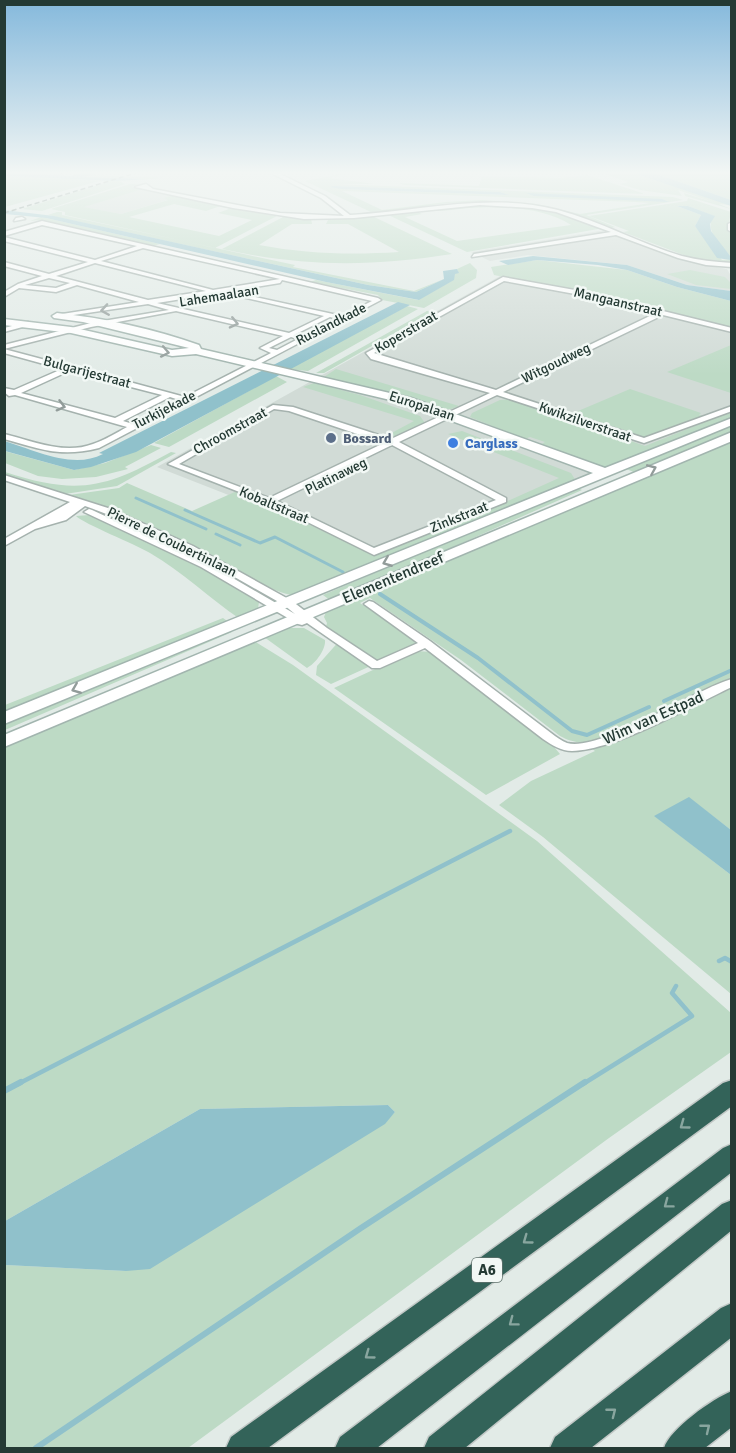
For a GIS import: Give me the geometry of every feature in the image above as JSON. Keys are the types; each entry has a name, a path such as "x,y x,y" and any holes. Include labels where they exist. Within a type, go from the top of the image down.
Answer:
{"highway":[{"name":"A6","path":"242,1449 732,1091"},
{"path":"351,1449 732,1156"},
{"path":"440,1449 728,1216"},
{"path":"566,1449 732,1318"},
{"path":"680,1449 732,1407"}],"main road":[{"path":"4,311 39,314"},
{"name":"Europalaan","path":"50,315 101,323 190,344 197,348 196,351"},
{"name":"Europalaan","path":"4,322 71,330 172,353 196,351 287,374 448,419 618,484"},
{"name":"Elementendreef","path":"4,742 55,721 244,631 732,421"},
{"name":"Elementendreef","path":"4,718 244,631 290,611 462,548 732,436"},
{"path":"462,548 484,533 599,478"}],"street":[{"path":"4,239 218,291"},
{"path":"109,239 300,283"},
{"path":"475,254 578,239"},
{"path":"637,239 693,260 732,265"},
{"path":"4,295 17,287 142,246"},
{"path":"4,264 161,306"},
{"name":"Mangaanstraat","path":"503,279 668,313 732,330"},
{"name":"Koperstraat","path":"500,394 374,357 370,353 503,279"},
{"name":"Lahemaalaan","path":"62,316 287,280"},
{"path":"4,286 56,290 78,283"},
{"name":"Lahemaalaan","path":"161,306 300,283"},
{"name":"Ruslandkade","path":"256,367 277,352 378,300 300,283"},
{"path":"232,294 343,318"},
{"name":"Lahemaalaan","path":"161,306 178,310"},
{"path":"178,310 303,338"},
{"name":"Lahemaalaan","path":"4,349 101,323 178,310"},
{"name":"Witgoudweg","path":"448,419 668,313"},
{"name":"Ruslandkade","path":"277,352 263,348 330,315"},
{"path":"4,330 28,324"},
{"name":"Bulgarijestraat","path":"4,349 185,399"},
{"path":"4,398 71,367"},
{"name":"Turkijekade","path":"4,436 58,452 79,451 96,446 185,399 256,367"},
{"path":"4,390 133,426"},
{"name":"Kwikzilverstraat","path":"500,394 644,441 732,408"},
{"name":"Bulgarijestraat","path":"116,421 169,395"},
{"name":"Chroomstraat","path":"172,464 266,410 278,407 396,444"},
{"name":"Platinaweg","path":"273,503 448,419"},
{"name":"Zinkstraat","path":"374,552 503,500 396,444"},
{"name":"Kobaltstraat","path":"172,464 273,503 374,552"},
{"name":"Pierre de Coubertinlaan","path":"4,477 51,492 78,505 190,548 290,611 312,629 322,630 376,666 426,643"},
{"path":"4,543 36,526 50,524 78,505"},
{"path":"369,604 426,643"},
{"name":"Wim van Estpad","path":"426,643 547,736 559,744 573,748 602,742 732,682"}],"shaded area":[{"path":"551,239 629,239 694,263 727,269 731,276 731,291 687,285 627,265 528,255 490,261 471,252"},
{"path":"500,276 621,298 731,325 731,416 369,564 262,508 157,467"}],"green space":[{"path":"122,239 137,239 160,244 153,246"},
{"path":"157,239 173,239 295,265 293,267 414,291 444,279 416,292 368,285"},
{"path":"173,239 233,239 215,248"},
{"path":"241,239 269,239 259,245 329,253 399,252 375,239 420,239 452,254 393,261 337,263 281,259 222,249"},
{"path":"439,239 457,241 542,239 467,252"},
{"path":"641,239 705,239 722,260 731,259 731,263 694,259"},
{"path":"716,239 731,239 731,257"},
{"path":"537,260 627,270 677,287 731,301 731,328 612,299 494,275 491,267"},
{"path":"470,263 477,270 476,278 424,308 382,300 378,295 310,282 316,280 418,300 453,280 455,273 458,273 457,269"},
{"path":"690,270 725,277 731,283 731,289 696,285 667,274"},
{"path":"407,306 418,309 308,371 288,369"},
{"path":"427,311 432,312 324,373 316,373"},
{"path":"731,345 731,393 667,372"},
{"path":"336,369 459,406 440,409 321,379"},
{"path":"276,376 287,382 169,447 154,443"},
{"path":"314,383 360,395 420,416 425,423 397,437 384,437 414,421 303,387"},
{"path":"630,389 704,416 642,439 571,414"},
{"path":"513,399 645,446 732,411 731,418 615,466 604,467 540,445 545,442 530,437 525,439 470,417 472,413 500,400"},
{"path":"731,424 731,433 636,473 624,468"},
{"path":"462,431 571,473 576,481 293,595 262,584 206,552 156,528 122,513 69,495 119,488 127,483 192,511 237,491 374,555 559,478 448,434"},
{"path":"731,439 731,830 689,798 655,816 731,875 731,994 543,837 499,805 531,781 595,751 586,745 560,736 461,660 370,598 360,603 421,643 331,684 316,675 317,666 341,639 326,627 324,617 326,612"},
{"path":"151,445 161,448 125,467 128,469 96,477 62,479 38,476 5,463 4,451 74,470 105,463"},
{"path":"171,452 176,453 117,486 65,494 5,475 5,472 53,484 91,485 128,474"},
{"path":"576,487 582,490 331,601 323,595"},
{"path":"89,515 132,533 220,576 259,602 258,609 240,619 162,560 76,516"},
{"path":"223,618 230,623 5,715 5,705"},
{"path":"284,628 304,628 325,640 322,652 307,668 264,637"},
{"path":"230,630 232,632 5,730 5,723"},
{"path":"254,641 293,665 537,841 731,1013 731,1052 609,1138 188,1448 5,1448 5,1265 126,1271 384,1124 395,1112 388,1105 200,1109 5,1221 5,746"},
{"path":"414,651 434,652 549,741 560,754 486,795 334,688"}],"water":[{"path":"137,239 158,239 368,285 416,292 444,279 443,271 457,269 459,273 455,274 454,280 419,300 326,282"},
{"path":"704,239 717,239 731,260 717,258"},
{"path":"533,256 627,265 687,285 731,291 731,301 677,287 627,270 598,265 537,260 508,265 499,261"},
{"path":"398,302 410,305 136,452 91,467 74,470 5,451 4,441 67,459 79,460 103,454 99,453"},
{"path":"689,797 731,830 731,875 654,816"},
{"path":"388,1105 395,1112 385,1124 150,1269 126,1271 5,1265 5,1221 200,1109"}],"waterway":[{"path":"136,498 206,529"},
{"path":"185,510 260,543 275,537 343,572"},
{"path":"216,534 240,545"},
{"path":"380,594 478,658 572,731 587,735 649,707"},
{"path":"664,701 732,670"},
{"path":"18,1084 510,831"},
{"path":"719,961 725,958 732,962"},
{"path":"583,1084 692,1016 672,993 676,986"},
{"path":"4,1091 21,1082"},
{"path":"36,1448 361,1228 585,1082"}],"place":[{"name":"Bossard","path":"331,438"},
{"name":"Carglass","path":"453,443"}]}
